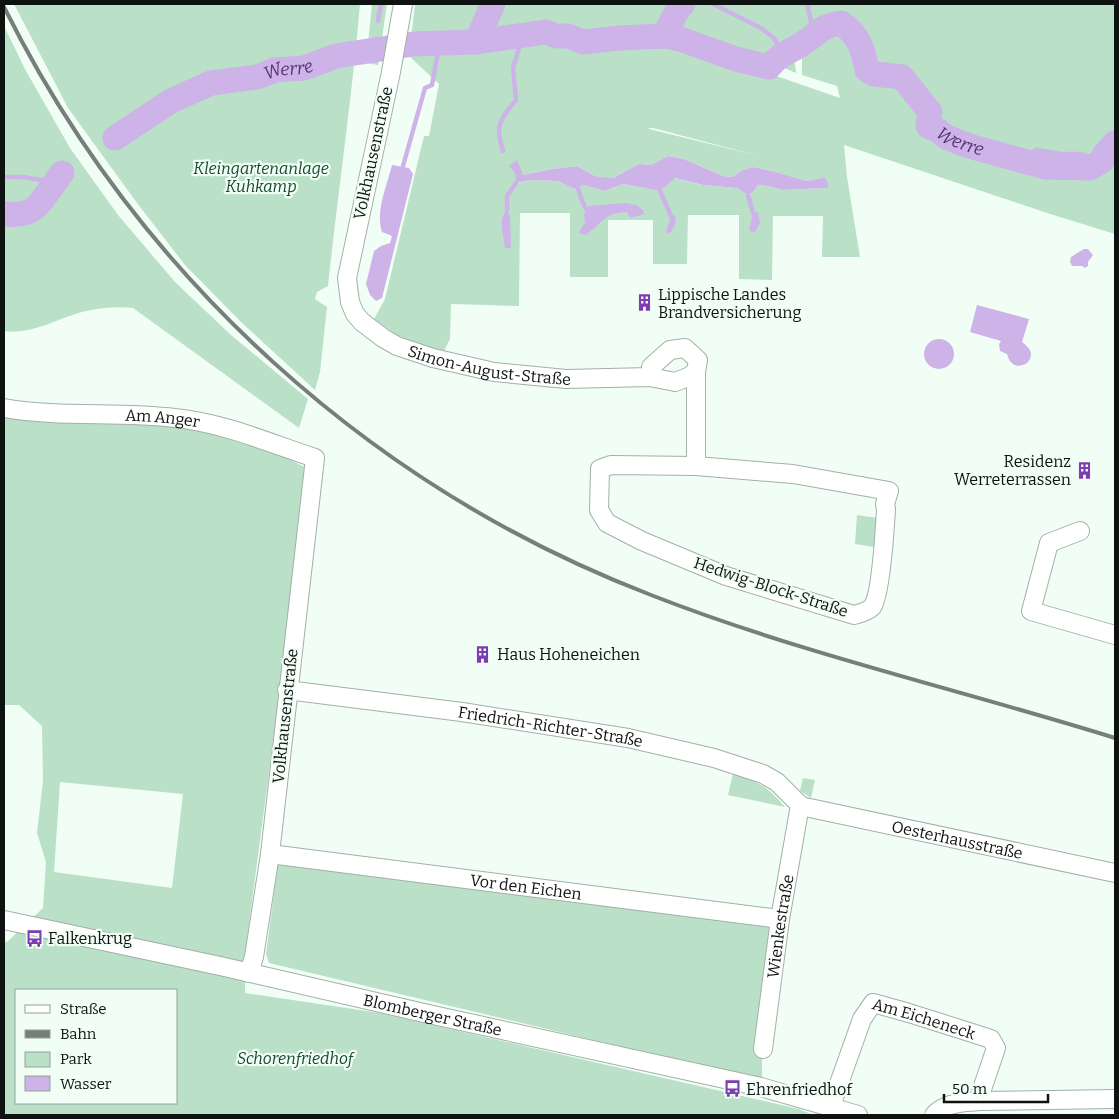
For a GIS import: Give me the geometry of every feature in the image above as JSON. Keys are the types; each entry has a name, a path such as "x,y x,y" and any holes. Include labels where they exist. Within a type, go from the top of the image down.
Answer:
{"street":[{"name":"Volkhausenstraße","path":"350,302 347,278 349,264 391,72 402,8"},
{"name":"Simon-August-Straße","path":"350,302 355,314 362,322 397,346 433,358 494,372 566,379 650,377 674,382 688,378 696,372"},
{"path":"650,377 651,367 670,350 685,348 698,360 696,372 696,466"},
{"name":"Am Anger","path":"4,408 29,413 175,418 210,423 248,434 315,458"},
{"name":"Volkhausenstraße","path":"249,973 254,957 270,854 287,690 315,458"},
{"name":"Hedwig-Block-Straße","path":"611,465 696,466 793,474 889,491 885,504 879,579 873,606 866,612 854,615 726,576 642,541 607,523 599,510 600,468 611,465"},
{"path":"1080,531 1049,543 1031,611 1115,635"},
{"name":"Friedrich-Richter-Straße","path":"287,690 462,712 628,738 714,758 763,774 777,782 800,806"},
{"name":"Oesterhausstraße","path":"800,806 1115,873"},
{"name":"Wienkestraße","path":"763,1049 780,919 800,806"},
{"name":"Vor den Eichen","path":"270,854 780,919"},
{"name":"Blomberger Straße","path":"4,920 761,1087 858,1115"},
{"name":"Am Eicheneck","path":"831,1106 862,1019 873,1003 991,1039 996,1048 978,1101"},
{"path":"934,1115 947,1105 978,1101 1115,1099"}],"green space":[{"name":"Kleingartenanlage Kuhkamp","path":"14,4 360,4 328,286 317,292 315,299 327,307 320,372 315,390 241,322 185,265 68,108"},
{"path":"372,4 387,4 378,65 366,63"},
{"path":"415,4 1115,4 1115,234 844,145 847,177 860,257 822,257 823,216 773,216 772,280 739,279 739,215 688,215 687,264 653,264 653,220 608,220 608,277 570,277 570,213 520,213 519,306 451,304 450,339 444,351 397,335 374,319 385,299 424,136 429,136 439,84 409,56","holes":["638,28 685,32 700,36 701,50 679,45 621,40","802,53 802,75 837,86 840,98 756,69 761,58 796,73 794,54","653,128 759,156 649,129","668,156 684,159 723,176 732,177 743,170 753,167 807,181 825,177 829,185 827,188 782,190 758,185 748,195 737,188 703,185 674,178 660,191 623,184 604,191 584,185 574,189 558,181 530,180 517,183 515,173 523,175 577,166 595,176 613,178 639,164 651,165"]},
{"path":"4,26 26,71 70,148 118,215 175,282 231,335 308,399 299,428 133,308 95,309 34,329 14,332 4,331"},
{"name":"Schorenfriedhof","path":"4,414 175,422 246,439 309,469 245,954 245,993 380,1013 799,1109 813,1115 4,1115 4,941 7,942 43,908 46,862 37,833 43,781 42,726 19,705 4,705","holes":["60,782 183,794 172,888 54,872"]},
{"path":"857,515 877,518 874,547 855,544"},
{"path":"733,774 768,789 785,807 728,795"},
{"path":"803,778 815,780 811,798 800,791"},
{"path":"278,863 774,923 762,1048 762,1080 269,963 266,954"}],"water":[{"path":"668,156 684,159 723,176 732,177 743,170 753,167 807,181 825,177 829,185 827,188 782,190 758,185 748,195 737,188 703,185 675,178 660,191 623,184 604,191 584,185 574,189 558,181 530,180 516,183 515,173 509,166 517,160 523,175 577,166 595,176 613,178 639,164 651,165"},
{"path":"392,165 409,168 413,174 382,298 376,301 370,295 366,284 374,251 390,243 392,236 382,232 380,216 382,198"},
{"path":"626,203 636,205 643,210 644,214 630,218 627,212 613,214 604,219 586,235 579,233 585,224 584,214 589,206"},
{"path":"507,210 510,216 511,248 505,248 502,228 502,218"},
{"path":"758,212 760,223 755,232 749,231 753,213"},
{"path":"675,215 675,226 669,234 666,232 671,216"},
{"path":"1084,249 1088,249 1093,255 1088,262 1088,266 1085,268 1082,266 1072,266 1070,262 1071,257"},
{"path":"977,305 1029,319 1022,342 1031,354 1027,363 1020,366 1014,365 1007,354 1000,351 999,344 1001,341 970,332"},
{"path":"939,339 945,340 953,348 953,360 945,368 939,369 933,368 925,360 924,354 925,348 933,340"}],"waterway":[{"path":"378,21 381,4"},
{"name":"Werre","path":"476,42 493,4"},
{"name":"Werre","path":"664,36 679,7 683,4"},
{"path":"713,4 761,28 774,38 782,53"},
{"path":"807,4 814,34"},
{"name":"Werre","path":"115,138 171,101 211,83 257,77 275,70 304,68 336,56 413,44 476,42 546,32 556,36 568,36 583,42 664,36 680,39 736,59 769,67 781,56 823,29 841,23 852,32 859,43 867,70 874,74 902,77 930,112 928,126 946,137 969,146 1045,167 1090,168 1102,161 1104,155 1115,143"},
{"path":"503,151 499,129 502,119 516,100 513,68 523,35"},
{"path":"403,166 425,88 432,85 438,52 442,43"},
{"path":"1020,159 1036,150 1061,154 1080,154 1102,161"},
{"name":"Werre","path":"4,214 24,213 35,208 62,173"},
{"path":"4,177 23,177 53,182"},
{"path":"507,210 507,196 516,183"},
{"path":"578,188 586,209"},
{"path":"660,191 671,216"},
{"path":"748,195 753,213"}],"railway":[{"path":"4,7 59,105 122,197 194,283 272,361 358,432 450,495 548,550 651,595 708,616 824,654 1115,738"}],"place":[{"name":"Lippische Landes Brandversicherung","path":"644,303"},
{"name":"Residenz Werreterrassen","path":"1085,470"},
{"name":"Haus Hoheneichen","path":"483,654"},
{"name":"Falkenkrug","path":"34,938"},
{"name":"Ehrenfriedhof","path":"732,1089"}]}
